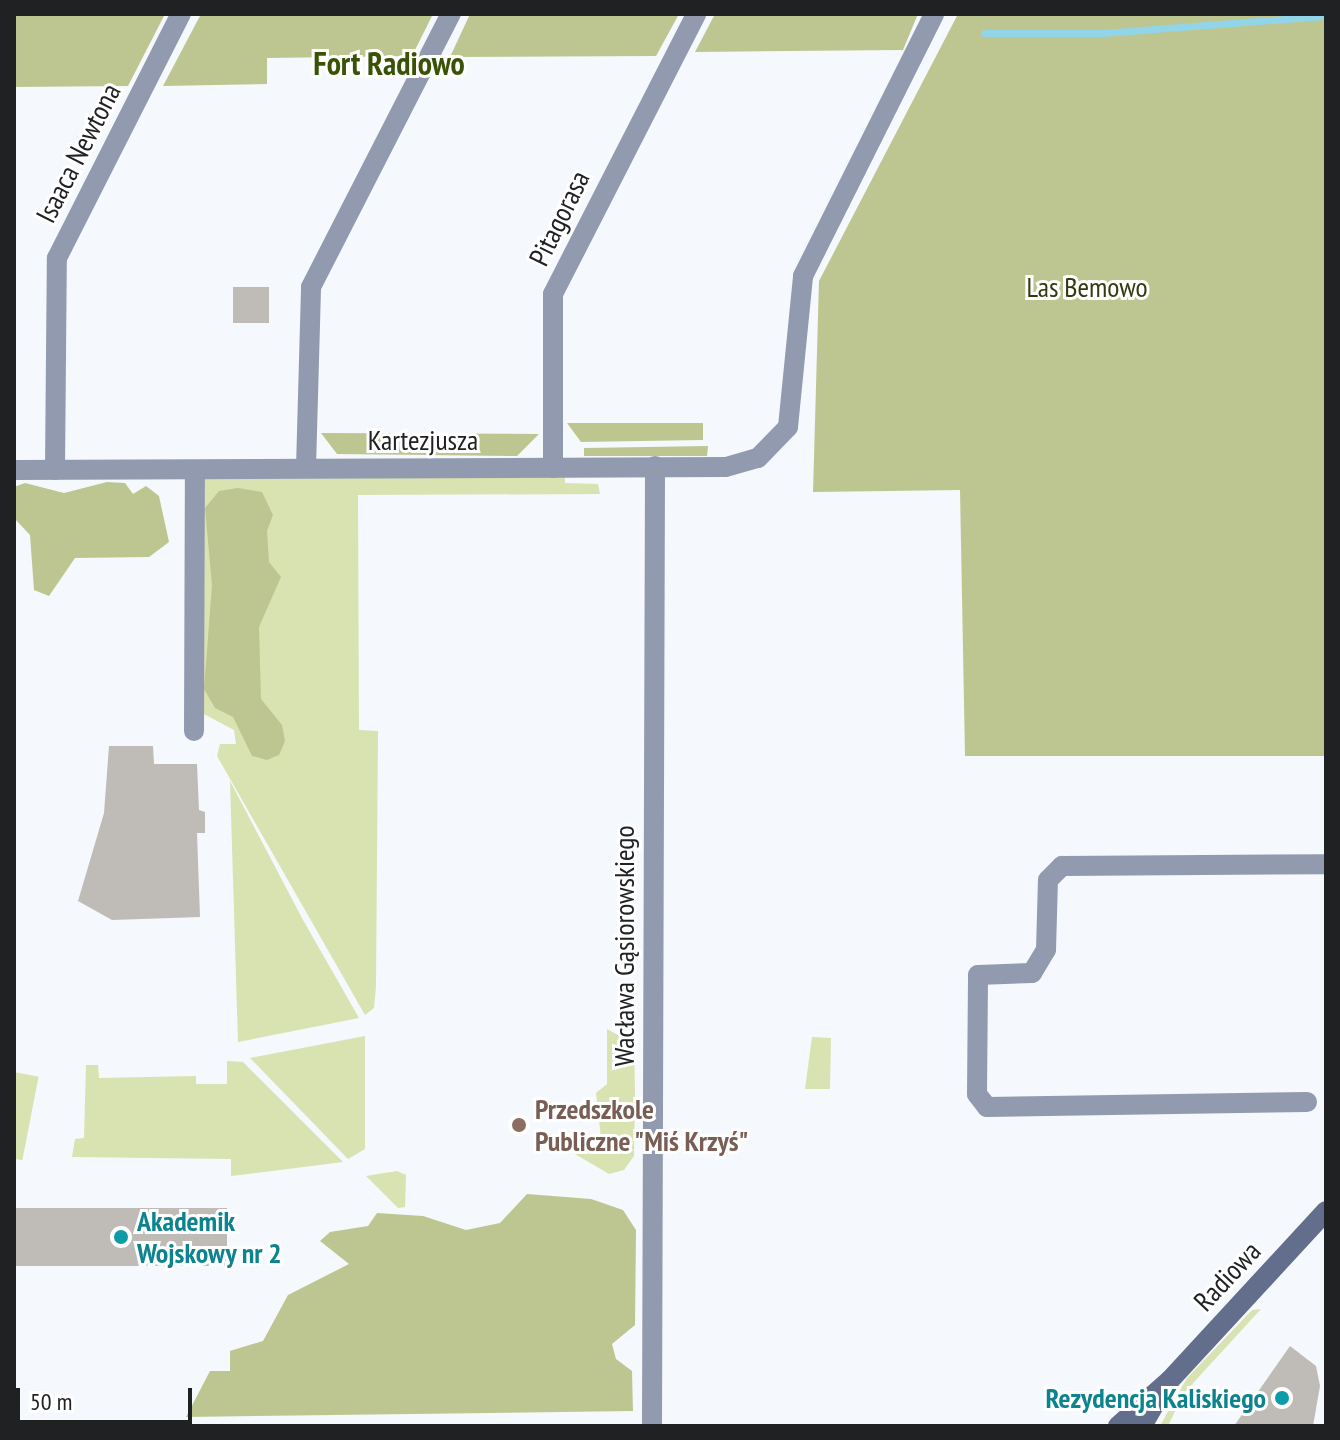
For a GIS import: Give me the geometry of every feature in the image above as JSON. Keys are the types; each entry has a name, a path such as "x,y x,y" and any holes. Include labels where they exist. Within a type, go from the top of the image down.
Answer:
{"main road":[{"name":"Radiowa","path":"1118,1426 1170,1380 1326,1211"},
{"name":"Radiowa","path":"1145,1424 1170,1380"}],"street":[{"name":"Isaaca Newtona","path":"55,470 57,258 181,14"},
{"path":"306,468 311,287 451,14"},
{"name":"Pitagorasa","path":"553,468 553,294 696,14"},
{"name":"Kartezjusza","path":"14,470 726,467 758,458 788,427 794,398 803,276 934,14"},
{"name":"Wacława Gąsiorowskiego","path":"652,1426 655,466"},
{"path":"194,731 195,470"},
{"path":"1307,1102 987,1107 977,1094 978,975 1032,973 1046,950 1048,880 1062,866 1326,864"}],"green space":[{"path":"14,14 165,14 128,86 14,87"},
{"path":"201,14 433,14 412,56 267,58 267,84 163,86"},
{"path":"470,14 679,14 656,56 450,57"},
{"path":"715,14 918,14 903,50 695,52"},
{"name":"Las Bemowo","path":"958,14 1326,14 1326,756 965,756 960,490 813,492 819,281"},
{"path":"567,423 703,423 703,440 581,442"},
{"path":"321,433 539,434 517,456 337,454"},
{"path":"708,446 707,456 584,456 584,448"},
{"path":"565,477 565,483 598,484 600,494 358,495 359,730 378,731 376,986 374,1008 365,1015 217,756 220,744 236,744 234,730 202,713 198,479"},
{"path":"107,482 125,483 133,494 146,486 159,496 169,542 149,557 75,558 49,596 34,590 30,535 14,518 14,487 25,483 64,493"},
{"path":"238,488 262,492 273,515 267,531 269,562 281,577 259,627 261,699 282,725 285,741 279,755 267,760 252,756 233,717 215,708 204,689 212,585 205,508 219,491"},
{"path":"230,781 303,920 359,1018 238,1042"},
{"path":"607,1029 634,1044 635,1091 634,1156 624,1170 609,1174 575,1154 602,1147 596,1093 607,1084"},
{"path":"365,1036 365,1149 348,1159 250,1058"},
{"path":"812,1037 831,1038 830,1089 805,1089"},
{"path":"227,1061 243,1062 343,1162 231,1176 231,1159 72,1157 75,1139 84,1138 86,1065 98,1065 99,1078 196,1076 196,1084 227,1084"},
{"path":"14,1072 39,1077 22,1160 14,1159"},
{"path":"397,1171 406,1175 405,1207 398,1208 366,1176"},
{"path":"527,1194 591,1199 623,1210 636,1230 635,1325 612,1344 616,1359 632,1371 633,1411 186,1417 210,1371 230,1371 230,1351 263,1341 288,1295 349,1264 320,1241 330,1232 368,1226 377,1213 423,1216 466,1230 500,1223"},
{"path":"1261,1309 1184,1393 1168,1426 1160,1426 1187,1378 1252,1310"}],"building":[{"path":"233,287 269,287 269,323 233,323"},
{"path":"109,746 153,746 154,764 197,764 199,810 205,812 205,833 197,833 200,917 112,920 78,901 104,813"},
{"name":"Akademik Wojskowy nr 2","path":"14,1208 227,1208 227,1266 14,1266"},
{"name":"Rezydencja Kaliskiego","path":"1290,1346 1316,1366 1320,1386 1313,1426 1234,1426"}],"waterway":[{"path":"984,33 1103,33 1326,16"}],"place":[{"name":"Przedszkole Publiczne \"Miś Krzyś\"","path":"519,1125"},
{"name":"Akademik Wojskowy nr 2","path":"121,1237"},
{"name":"Rezydencja Kaliskiego","path":"1282,1398"}],"district":[{"name":"Fort Radiowo","path":"389,63"}]}
